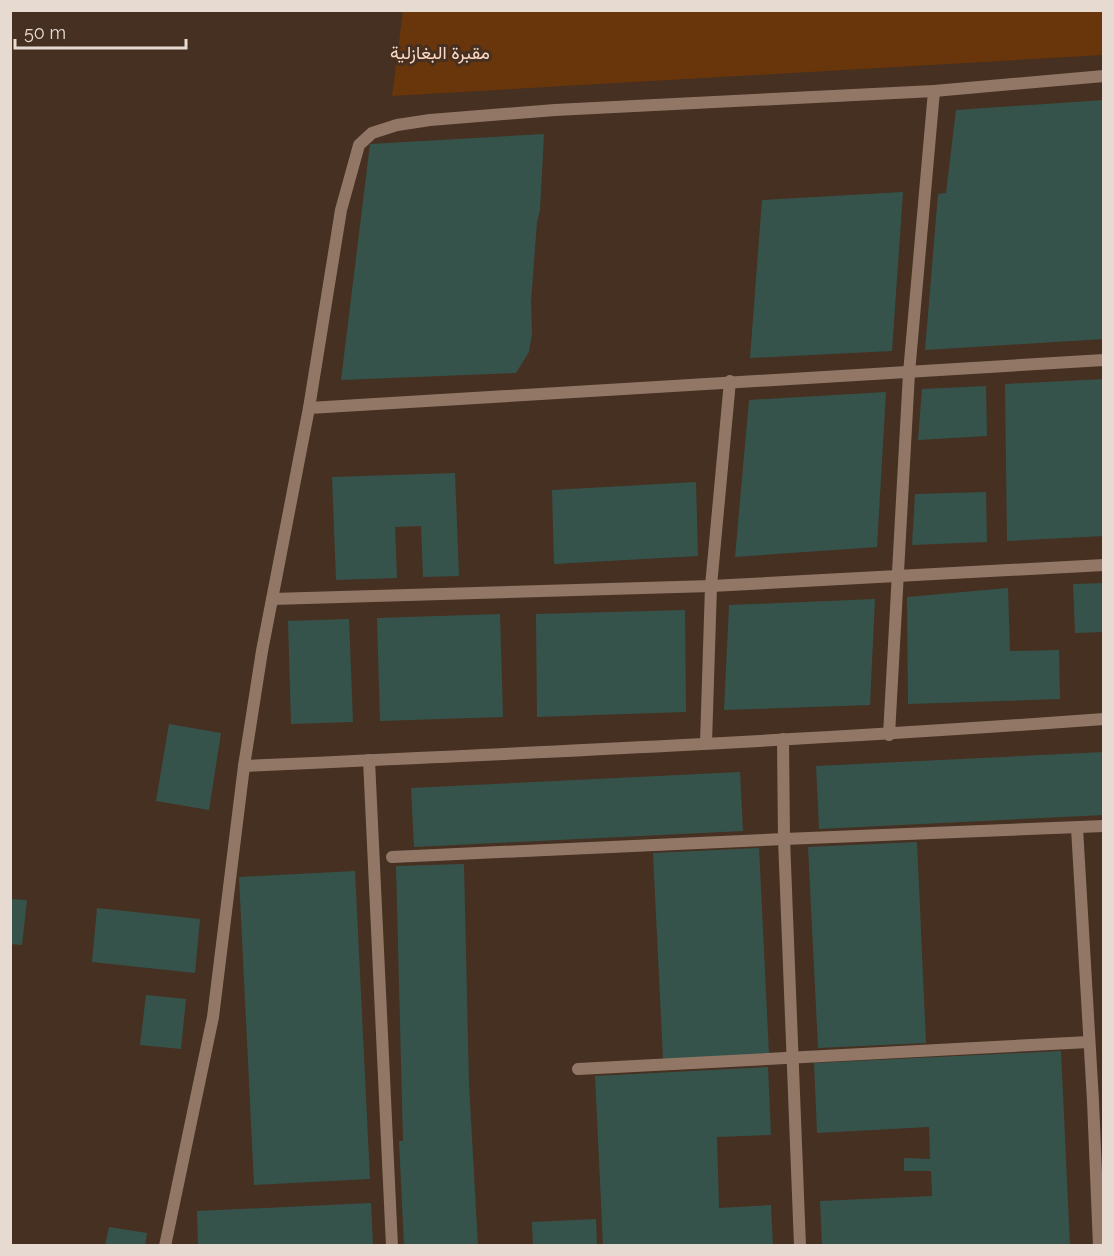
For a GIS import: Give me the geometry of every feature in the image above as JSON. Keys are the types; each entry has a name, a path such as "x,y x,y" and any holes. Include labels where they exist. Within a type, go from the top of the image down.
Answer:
{"street":[{"path":"165,1245 213,1017 244,766 272,599 309,408 341,210 359,145 372,133 396,124 430,120 555,110 934,91 1104,76"},
{"path":"889,735 909,373 934,91"},
{"path":"309,408 1104,360"},
{"path":"705,743 711,586 730,381"},
{"path":"272,599 711,586 1104,565"},
{"path":"244,766 889,735 1104,719"},
{"path":"783,739 784,838 800,1245"},
{"path":"369,760 392,1245"},
{"path":"392,857 784,838 1104,826"},
{"path":"1077,828 1099,1245"},
{"path":"578,1069 1089,1042"}],"green space":[{"name":"مقبرة البغازلية","path":"403,11 1103,11 1103,55 392,96"}],"building":[{"path":"1104,100 1104,339 925,350 938,194 946,193 956,110"},
{"path":"544,134 540,210 537,222 531,302 532,333 529,352 516,373 341,380 370,144"},
{"path":"903,192 892,351 750,358 762,200"},
{"path":"1104,379 1104,536 1007,541 1005,384"},
{"path":"986,386 987,436 918,440 922,389"},
{"path":"886,392 877,547 735,557 749,400"},
{"path":"455,473 459,576 423,577 421,526 395,527 397,578 336,580 332,477"},
{"path":"696,482 698,556 554,564 552,490"},
{"path":"986,492 987,542 912,545 915,494"},
{"path":"1104,583 1104,632 1075,633 1073,584"},
{"path":"1008,588 1010,651 1059,650 1060,699 908,704 907,597"},
{"path":"875,599 870,705 724,710 729,605"},
{"path":"685,610 686,712 537,717 536,614"},
{"path":"500,614 503,717 380,721 377,618"},
{"path":"349,619 353,722 291,724 288,621"},
{"path":"169,724 221,733 209,810 156,801"},
{"path":"1104,752 1104,815 819,829 816,766"},
{"path":"740,772 743,831 414,847 411,788"},
{"path":"917,842 926,1043 818,1048 808,847"},
{"path":"759,848 769,1054 663,1059 653,853"},
{"path":"464,864 469,1084 478,1246 404,1246 399,1141 403,1141 396,866"},
{"path":"355,871 370,1179 254,1185 239,877"},
{"path":"10,899 27,900 22,945 10,944"},
{"path":"97,908 200,919 195,973 92,962"},
{"path":"146,995 186,999 181,1049 140,1045"},
{"path":"1061,1051 1070,1246 822,1246 820,1201 932,1196 931,1171 904,1171 904,1158 930,1159 929,1127 817,1133 814,1063"},
{"path":"768,1067 771,1135 717,1137 719,1208 771,1205 773,1246 603,1246 595,1076"},
{"path":"371,1203 373,1246 198,1246 197,1211"},
{"path":"596,1219 597,1246 533,1246 532,1222"},
{"path":"109,1227 147,1233 145,1246 105,1246"}]}
